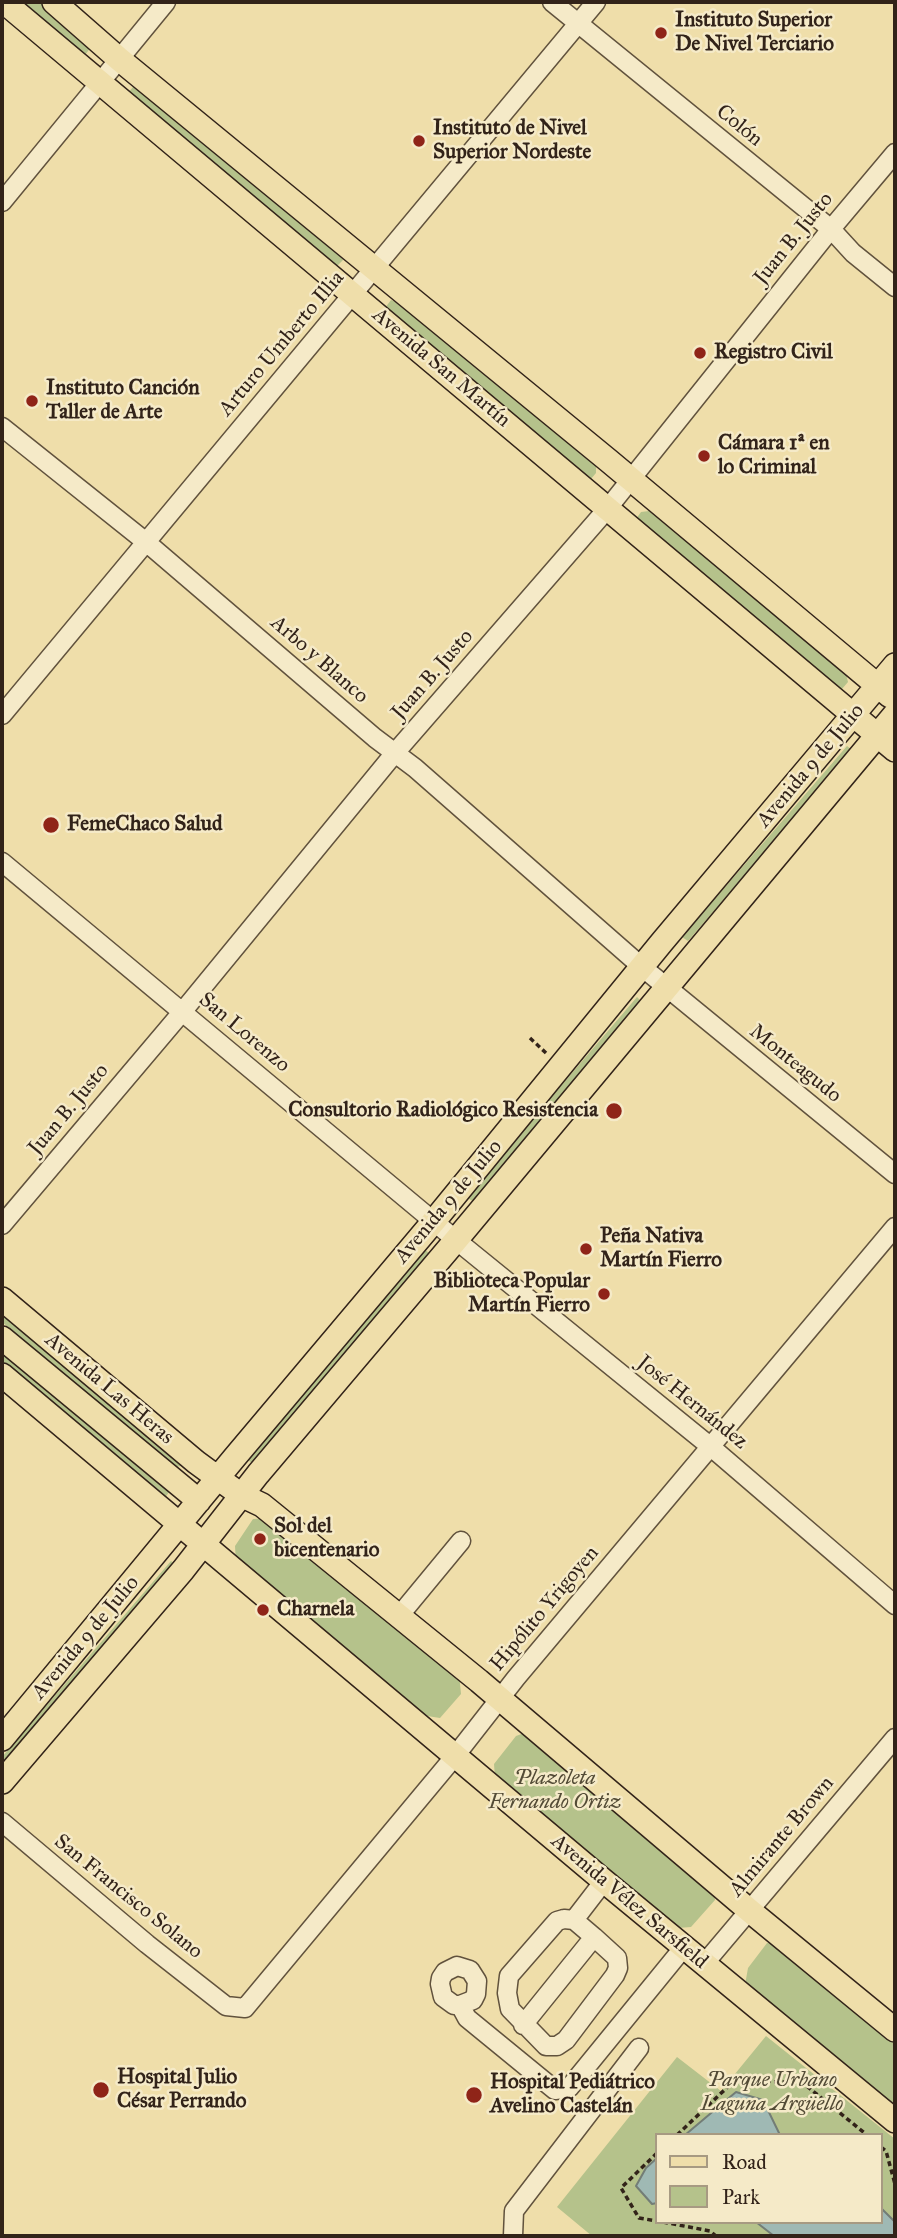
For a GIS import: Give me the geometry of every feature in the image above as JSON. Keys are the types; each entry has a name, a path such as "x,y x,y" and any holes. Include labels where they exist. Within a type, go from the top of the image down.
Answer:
{"main road":[{"name":"Avenida San Martín","path":"4,2 895,750"},
{"name":"Avenida San Martín","path":"54,2 887,693"},
{"name":"Avenida 9 de Julio","path":"2,1739 854,715 887,693 895,665"},
{"name":"Avenida 9 de Julio","path":"2,1782 204,1545 241,1495 895,714"},
{"name":"Avenida Las Heras","path":"2,1299 218,1479"},
{"name":"Avenida Las Heras","path":"2,1338 199,1501"},
{"path":"2,1376 204,1545"},
{"path":"218,1479 261,1505 500,1698 750,1911 895,2030"},
{"name":"Avenida Vélez Sarsfield","path":"204,1545 895,2121"}],"street":[{"path":"2,202 166,2"},
{"name":"Colón","path":"552,2 831,229 853,253 895,287"},
{"name":"Arturo Umberto Illia","path":"2,715 596,2"},
{"name":"Juan B. Justo","path":"2,1225 183,1011 394,754 608,508 895,153"},
{"name":"Arbo y Blanco","path":"2,427 146,542 394,754 415,768 667,988"},
{"name":"San Lorenzo","path":"2,862 456,1241"},
{"name":"Monteagudo","path":"667,988 895,1174"},
{"name":"Hipólito Yrigoyen","path":"226,2006 245,2008 500,1698 895,1227"},
{"name":"José Hernández","path":"456,1241 711,1447 895,1605"},
{"path":"399,1616 461,1541"},
{"name":"Almirante Brown","path":"704,1964 895,1738"},
{"name":"San Francisco Solano","path":"2,1822 147,1944 226,2006"},
{"path":"574,1920 604,1881"},
{"path":"574,1920 594,1937 617,1958 618,1968 566,2039 557,2046 546,2046 510,2009 507,1993 509,1976 556,1921 574,1920"},
{"path":"523,2025 594,1937"},
{"path":"460,2005 467,2018 555,2090 569,2088 684,1947"},
{"path":"513,2236 514,2211 639,2048"},
{"path":"569,2088 592,2108"}],"path":[{"path":"530,1038 548,1055"},
{"path":"679,2133 735,2080 803,2083 865,2133"},
{"path":"883,2149 895,2183"},
{"path":"656,2154 621,2188 639,2218 656,2221"},
{"path":"673,2224 710,2231 716,2236"}],"green space":[{"path":"23,2 45,2 94,43 85,55"},
{"path":"133,87 141,87 342,252 343,260 337,266 330,267 127,94"},
{"path":"391,300 399,303 596,465 596,473 591,479 584,480 385,308"},
{"path":"649,511 846,674 848,682 842,689 834,687 636,519 641,512"},
{"path":"847,746 852,750 688,941 682,937"},
{"path":"637,997 644,1004 474,1202 466,1197"},
{"path":"422,1247 430,1254 253,1464 248,1460"},
{"path":"2,1308 185,1462 176,1467 2,1322"},
{"path":"2,1349 168,1487 169,1492 165,1498 2,1365"},
{"path":"270,1518 459,1673 461,1694 440,1718 421,1715 236,1563 235,1546 253,1519"},
{"path":"171,1561 176,1565 2,1765 2,1757"},
{"name":"Plazoleta Fernando Ortiz","path":"527,1732 713,1886 715,1900 691,1927 678,1928 495,1778 494,1764 516,1736"},
{"path":"767,1943 780,1944 895,2040 895,2110 745,1985 748,1968"},
{"name":"Parque Urbano Laguna Argüello","path":"766,2036 895,2139 895,2236 592,2236 557,2207 677,2057 721,2091"}],"water":[{"path":"736,2092 763,2100 779,2133 687,2133"},
{"path":"656,2159 656,2203 652,2204 636,2186 646,2168"},
{"path":"883,2210 895,2222 895,2236 774,2236 759,2224 883,2224"}],"place":[{"name":"Instituto Superior De Nivel Terciario","path":"661,33"},
{"name":"Instituto de Nivel Superior Nordeste","path":"419,141"},
{"name":"Registro Civil","path":"700,353"},
{"name":"Instituto Canción Taller de Arte","path":"32,401"},
{"name":"Cámara 1ª en lo Criminal","path":"704,456"},
{"name":"FemeChaco Salud","path":"51,825"},
{"name":"Consultorio Radiológico Resistencia","path":"614,1111"},
{"name":"Peña Nativa Martín Fierro","path":"586,1249"},
{"name":"Biblioteca Popular Martín Fierro","path":"604,1294"},
{"name":"Sol del bicentenario","path":"260,1539"},
{"name":"Charnela","path":"263,1610"},
{"name":"Hospital Julio César Perrando","path":"101,2090"},
{"name":"Hospital Pediátrico Avelino Castelán","path":"474,2095"}]}
